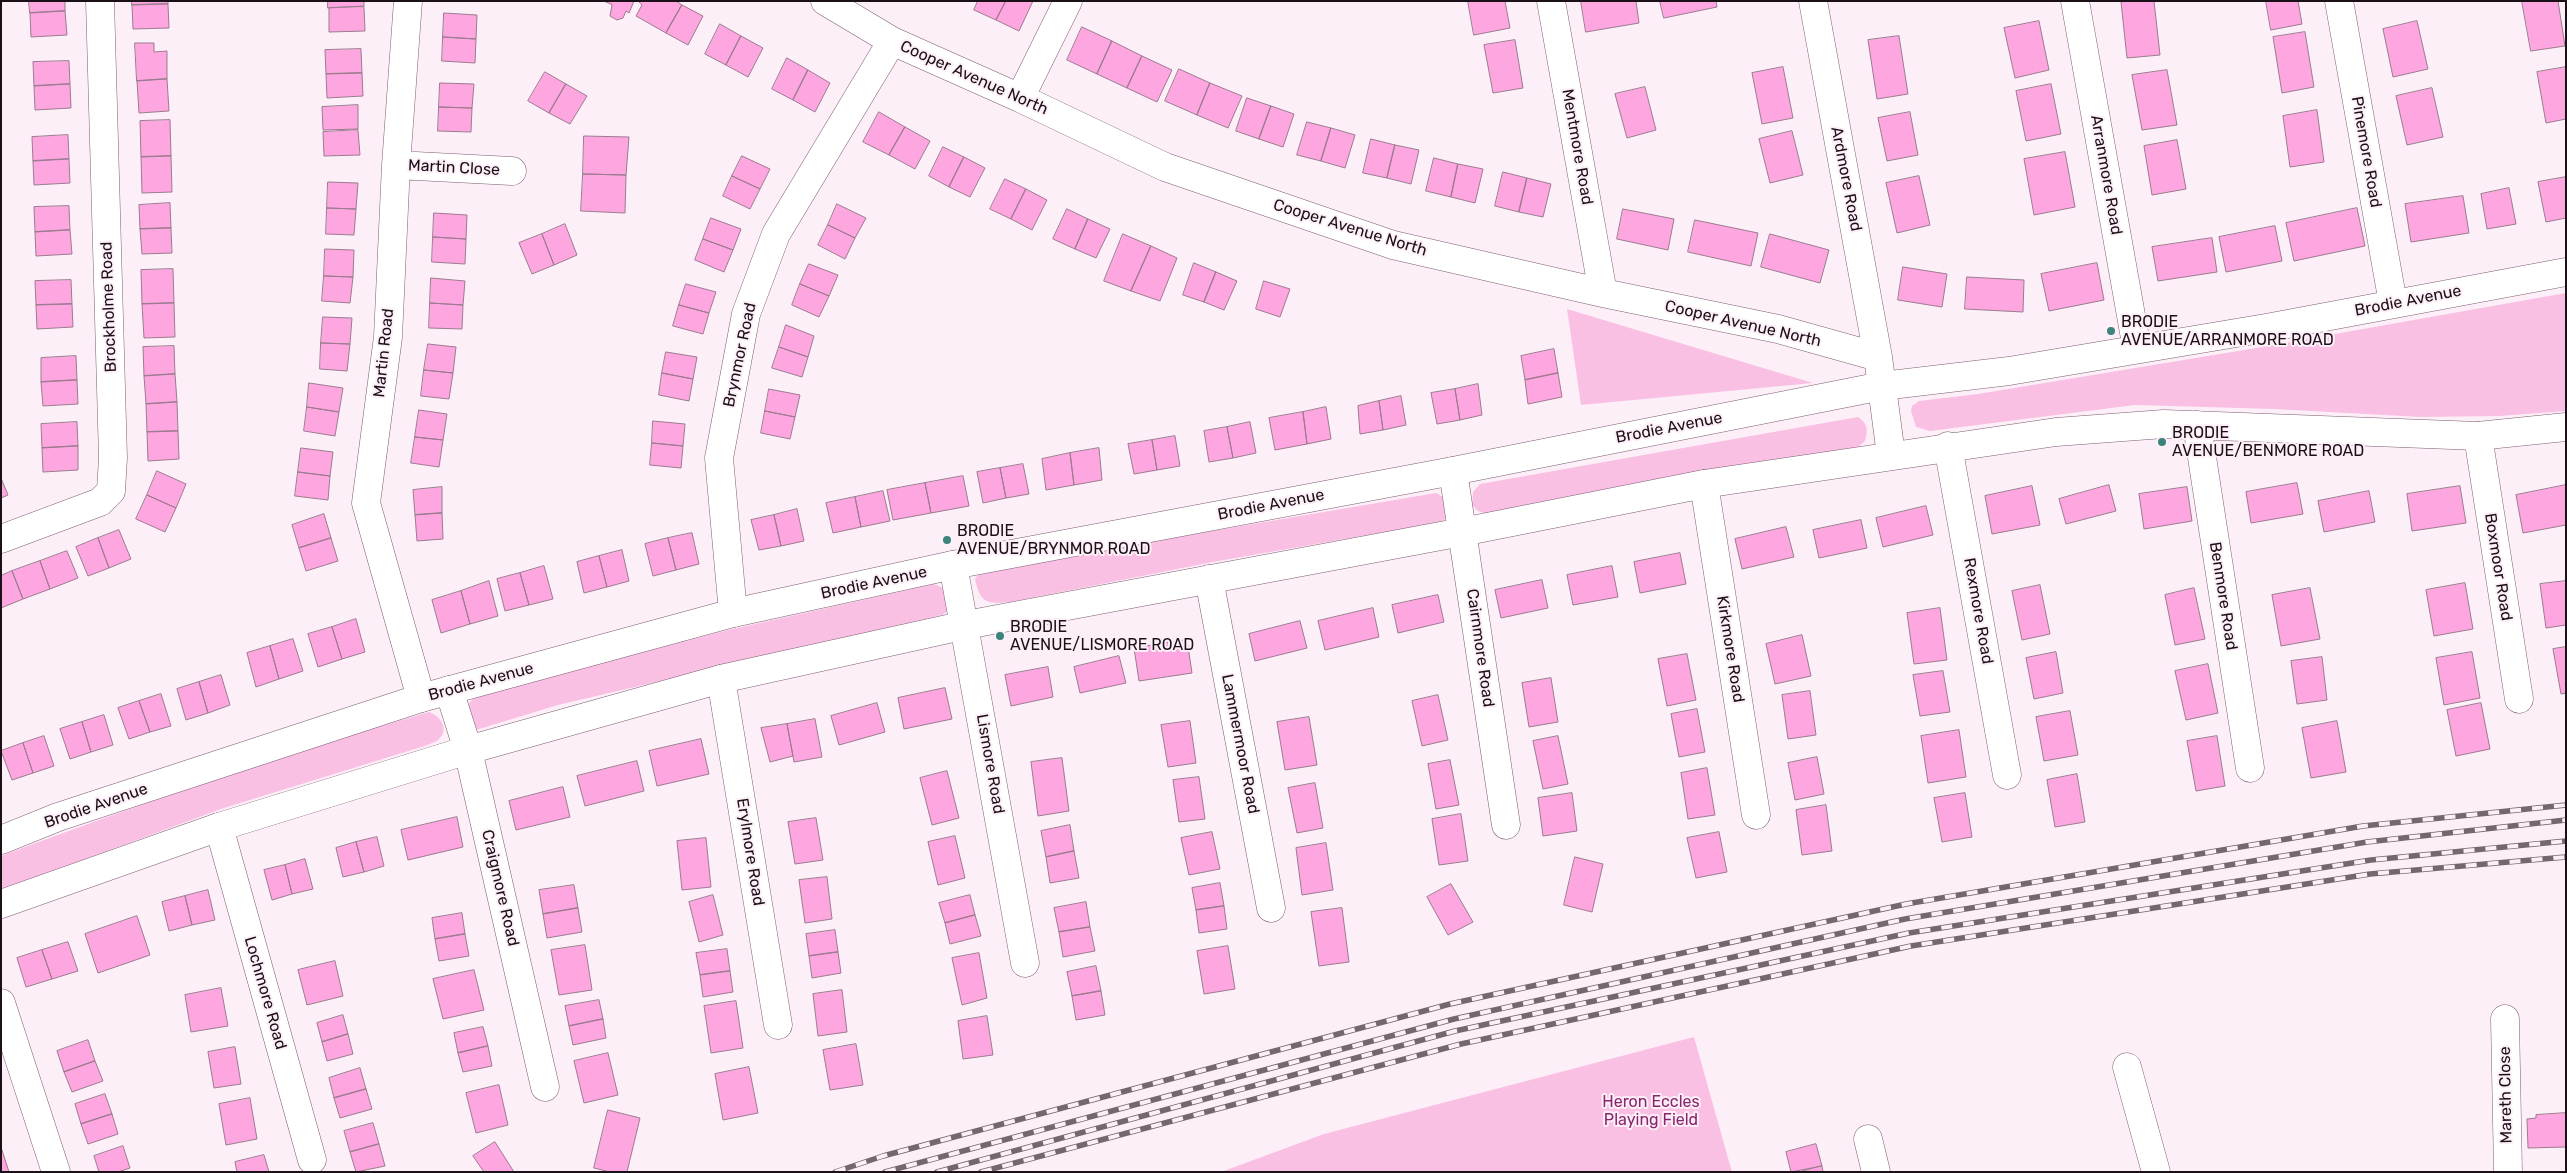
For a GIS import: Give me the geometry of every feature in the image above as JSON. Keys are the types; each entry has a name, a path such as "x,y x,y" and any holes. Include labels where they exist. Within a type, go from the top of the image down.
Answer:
{"street":[{"name":"Brockholme Road","path":"1,539 100,502 111,491 113,458 100,1"},
{"name":"Martin Road","path":"408,1 396,165 388,337 366,503 421,698"},
{"name":"Cooper Avenue North","path":"825,1 892,41 1020,98 1165,167 1392,246 1603,293 1778,329 1878,357"},
{"path":"1020,98 1068,1"},
{"name":"Mentmore Road","path":"1551,1 1603,293"},
{"name":"Ardmore Road","path":"1813,1 1878,357"},
{"name":"Arranmore Road","path":"2075,1 2137,349"},
{"name":"Pinemore Road","path":"2339,1 2393,303"},
{"name":"Brynmor Road","path":"733,613 718,458 746,314 776,234 892,41"},
{"name":"Martin Close","path":"396,165 512,171"},
{"name":"Brodie Avenue","path":"1,840 67,814 421,698 733,613 953,566 1453,471 1882,386 2009,371 2266,328 2566,272"},
{"path":"1878,357 1891,455"},
{"path":"1,904 219,827 468,750 721,678 966,626 1704,484 1948,446 2056,432 2164,424 2478,436 2566,427"},
{"name":"Benmore Road","path":"2197,425 2250,768"},
{"name":"Boxmoor Road","path":"2478,436 2519,699"},
{"name":"Rexmore Road","path":"1948,446 2007,775"},
{"name":"Cairnmore Road","path":"1453,471 1506,825"},
{"name":"Kirkmore Road","path":"1704,484 1756,815"},
{"name":"Lismore Road","path":"953,566 966,626 1025,963"},
{"name":"Lammermoor Road","path":"1209,579 1271,908"},
{"name":"Erylmore Road","path":"721,678 778,1025"},
{"name":"Craigmore Road","path":"449,690 468,750 546,1088"},
{"name":"Lochmore Road","path":"219,827 312,1160"},
{"path":"1,1003 56,1172"},
{"name":"Mareth Close","path":"2504,1019 2508,1172"},
{"path":"2127,1067 2156,1172"},
{"path":"1868,1140 1876,1172"}],"green space":[{"path":"2566,293 2566,411 2500,416 2421,417 2274,409 2135,405 1930,431 1916,427 1911,411 1912,406 1919,401 1978,394 2256,348"},
{"path":"1567,309 1813,383 1581,405"},
{"path":"1858,417 1864,422 1867,434 1865,441 1858,447 1487,514 1478,511 1472,505 1473,492 1480,484"},
{"path":"1436,493 1447,499 1449,515 1442,522 1213,562 1010,602 996,603 986,601 979,593 975,579 981,570"},
{"path":"934,584 943,588 949,595 948,611 942,615 558,705 476,730 463,711 475,696 724,631"},
{"path":"429,712 440,720 444,728 442,736 430,744 224,808 1,890 1,856 214,780"},
{"name":"Heron Eccles Playing Field","path":"1694,1037 1732,1172 1221,1172 1324,1134"}],"building":[{"path":"29,1 65,1 65,11 30,13"},
{"path":"132,1 168,1 168,4 132,5"},
{"path":"328,1 364,1 364,6 328,8"},
{"path":"604,1 634,1 629,13 626,11 623,18 617,20 610,16 612,5"},
{"path":"638,1 676,1 682,5 666,33 636,16 642,5"},
{"path":"978,1 1006,1 996,20 974,10"},
{"path":"1006,1 1033,1 1019,31 996,20"},
{"path":"1468,1 1505,1 1510,28 1474,35"},
{"path":"1581,1 1636,1 1639,23 1586,32"},
{"path":"1660,1 1716,1 1717,7 1664,18"},
{"path":"2154,1 2160,55 2127,58 2121,2"},
{"path":"2266,1 2298,1 2302,24 2271,30"},
{"path":"2522,1 2558,1 2565,46 2531,51"},
{"path":"168,4 169,28 133,29 132,5"},
{"path":"682,5 703,16 688,45 666,33"},
{"path":"364,7 365,31 329,32 329,8"},
{"path":"65,11 67,35 31,37 30,13"},
{"path":"444,13 477,15 476,39 443,37"},
{"path":"2039,21 2049,70 2015,78 2004,28"},
{"path":"2417,21 2428,69 2393,77 2383,29"},
{"path":"720,24 741,36 726,65 705,54"},
{"path":"1082,27 1112,41 1097,74 1067,60"},
{"path":"2305,32 2314,87 2282,93 2273,37"},
{"path":"741,36 763,48 748,77 726,65"},
{"path":"1899,36 1908,94 1877,99 1868,40"},
{"path":"443,37 476,39 475,63 442,61"},
{"path":"1515,40 1523,88 1493,93 1484,45"},
{"path":"1112,41 1142,56 1127,88 1097,74"},
{"path":"135,43 154,43 154,52 167,51 167,79 137,81"},
{"path":"361,49 362,73 326,74 325,50"},
{"path":"1142,56 1172,70 1157,102 1127,88"},
{"path":"787,58 808,70 793,100 772,89"},
{"path":"69,61 70,84 34,86 33,62"},
{"path":"1783,67 1793,118 1762,124 1752,73"},
{"path":"2566,67 2566,119 2546,123 2537,72"},
{"path":"1179,69 1210,83 1197,115 1165,101"},
{"path":"808,70 830,83 815,112 793,100"},
{"path":"2167,70 2177,125 2142,130 2132,75"},
{"path":"545,72 566,84 549,113 528,101"},
{"path":"362,73 363,96 327,98 326,74"},
{"path":"167,79 169,111 139,113 137,81"},
{"path":"440,83 474,84 472,108 439,107"},
{"path":"1210,83 1242,96 1228,128 1197,115"},
{"path":"70,84 71,108 35,110 34,86"},
{"path":"566,84 587,96 570,124 549,113"},
{"path":"2051,84 2061,134 2026,141 2016,91"},
{"path":"1645,87 1656,130 1627,138 1615,94"},
{"path":"2432,88 2443,137 2407,145 2396,96"},
{"path":"1247,98 1271,106 1259,139 1236,131"},
{"path":"358,105 358,129 323,130 322,107"},
{"path":"1271,106 1294,114 1283,147 1259,139"},
{"path":"439,107 472,108 471,132 438,131"},
{"path":"2317,110 2324,162 2290,167 2283,116"},
{"path":"879,112 905,127 889,155 863,142"},
{"path":"1910,112 1918,155 1887,161 1878,118"},
{"path":"170,120 171,156 141,157 140,121"},
{"path":"1307,122 1331,128 1321,161 1297,155"},
{"path":"905,127 930,141 915,169 889,155"},
{"path":"1331,128 1355,135 1345,168 1321,161"},
{"path":"358,130 360,155 324,156 323,132"},
{"path":"1792,131 1803,175 1770,183 1759,139"},
{"path":"68,135 69,159 33,161 32,137"},
{"path":"584,136 629,137 626,175 583,174"},
{"path":"1371,139 1395,145 1387,178 1363,173"},
{"path":"2177,140 2186,189 2152,195 2144,146"},
{"path":"1395,145 1419,150 1411,184 1387,178"},
{"path":"943,147 964,157 949,187 929,176"},
{"path":"2065,152 2075,207 2034,215 2024,159"},
{"path":"171,156 172,192 142,193 141,157"},
{"path":"742,156 770,169 760,189 732,176"},
{"path":"964,157 985,168 970,197 949,187"},
{"path":"1434,158 1458,164 1451,197 1426,191"},
{"path":"69,159 70,183 34,185 33,161"},
{"path":"1458,164 1483,169 1475,203 1451,197"},
{"path":"1503,172 1527,178 1519,212 1495,206"},
{"path":"583,174 626,175 625,213 581,211"},
{"path":"732,176 760,189 750,209 723,196"},
{"path":"1919,176 1930,225 1897,233 1886,183"},
{"path":"2566,177 2566,218 2546,222 2538,182"},
{"path":"1527,178 1551,184 1543,217 1519,212"},
{"path":"1005,179 1026,189 1011,219 990,209"},
{"path":"328,182 358,183 356,209 327,208"},
{"path":"2509,188 2516,224 2487,229 2481,194"},
{"path":"1026,189 1047,200 1032,230 1011,219"},
{"path":"2463,196 2469,233 2411,242 2405,204"},
{"path":"170,203 171,228 140,229 139,205"},
{"path":"837,204 866,218 855,238 828,225"},
{"path":"69,206 70,230 35,232 34,207"},
{"path":"327,208 356,209 354,235 326,234"},
{"path":"2357,208 2365,246 2294,261 2286,223"},
{"path":"1067,209 1088,219 1075,249 1053,239"},
{"path":"1623,209 1674,219 1668,250 1617,239"},
{"path":"434,213 467,215 466,239 433,237"},
{"path":"711,218 741,229 733,250 703,239"},
{"path":"1088,219 1110,229 1096,258 1075,249"},
{"path":"1695,220 1758,233 1751,266 1688,252"},
{"path":"565,224 577,255 554,265 542,234"},
{"path":"828,225 855,238 845,259 818,245"},
{"path":"2275,226 2282,261 2226,272 2219,237"},
{"path":"171,228 172,253 142,254 140,229"},
{"path":"70,230 72,254 36,256 35,232"},
{"path":"542,234 554,265 532,274 519,243"},
{"path":"1123,234 1151,246 1131,291 1104,281"},
{"path":"1770,234 1829,250 1820,283 1761,267"},
{"path":"433,237 466,239 465,264 432,262"},
{"path":"2212,238 2217,272 2158,281 2152,247"},
{"path":"703,239 733,250 724,272 695,260"},
{"path":"1151,246 1177,258 1160,301 1131,291"},
{"path":"325,249 354,250 353,277 324,276"},
{"path":"1194,263 1216,272 1204,302 1183,295"},
{"path":"2097,263 2104,300 2049,311 2041,274"},
{"path":"809,264 838,275 829,296 800,284"},
{"path":"1903,267 1947,274 1942,307 1898,300"},
{"path":"173,269 174,303 142,304 141,270"},
{"path":"1216,272 1237,281 1224,310 1204,302"},
{"path":"324,276 353,277 350,303 322,301"},
{"path":"1967,277 2024,280 2023,312 1965,309"},
{"path":"431,278 465,281 463,305 430,303"},
{"path":"71,280 72,304 36,305 35,281"},
{"path":"1264,281 1290,289 1280,317 1256,309"},
{"path":"686,284 716,292 709,313 679,305"},
{"path":"800,284 829,296 819,317 792,305"},
{"path":"174,303 175,337 144,338 142,304"},
{"path":"430,303 463,305 462,329 429,328"},
{"path":"72,304 73,327 37,329 36,305"},
{"path":"679,305 709,313 703,334 673,326"},
{"path":"323,317 352,318 350,344 321,343"},
{"path":"786,325 814,336 808,357 779,347"},
{"path":"321,343 350,344 347,371 320,369"},
{"path":"428,344 456,347 453,373 424,370"},
{"path":"174,346 175,374 144,376 143,347"},
{"path":"779,347 808,357 802,377 772,368"},
{"path":"1554,349 1558,373 1525,380 1521,356"},
{"path":"666,352 697,357 693,379 662,373"},
{"path":"76,356 77,380 41,382 41,358"},
{"path":"424,370 453,373 449,399 421,396"},
{"path":"662,373 693,379 689,401 659,395"},
{"path":"1558,373 1562,397 1528,404 1525,380"},
{"path":"175,374 177,402 146,404 144,376"},
{"path":"77,380 78,404 43,406 41,382"},
{"path":"309,383 343,388 339,412 307,407"},
{"path":"1478,384 1482,415 1460,420 1455,389"},
{"path":"769,389 800,395 795,417 765,411"},
{"path":"1455,389 1460,420 1437,424 1431,393"},
{"path":"1401,396 1406,425 1383,430 1379,401"},
{"path":"1379,401 1383,430 1360,434 1358,406"},
{"path":"177,402 178,431 147,432 146,404"},
{"path":"307,407 339,412 335,436 304,431"},
{"path":"1326,407 1331,439 1307,444 1303,412"},
{"path":"419,410 447,414 443,440 415,437"},
{"path":"765,411 795,417 790,439 761,433"},
{"path":"1303,412 1307,444 1275,450 1269,418"},
{"path":"653,421 685,424 683,446 652,443"},
{"path":"77,422 78,446 42,448 41,424"},
{"path":"1250,422 1256,453 1233,458 1227,427"},
{"path":"1227,427 1233,458 1209,462 1204,431"},
{"path":"178,431 179,459 148,461 147,432"},
{"path":"1175,436 1180,466 1157,470 1152,440"},
{"path":"415,437 443,440 439,467 411,463"},
{"path":"1152,440 1157,470 1134,474 1128,444"},
{"path":"652,443 683,446 681,468 650,465"},
{"path":"78,446 78,470 43,472 42,448"},
{"path":"301,448 333,452 330,476 298,472"},
{"path":"1099,448 1102,480 1074,485 1070,453"},
{"path":"1070,453 1074,485 1046,490 1042,459"},
{"path":"1023,464 1029,494 1006,498 1000,468"},
{"path":"1000,468 1006,498 983,503 977,472"},
{"path":"157,471 186,484 176,508 147,495"},
{"path":"298,472 330,476 328,500 295,496"},
{"path":"963,476 969,506 931,513 925,483"},
{"path":"1,478 8,495 1,498"},
{"path":"925,483 931,513 893,520 887,490"},
{"path":"2297,483 2303,514 2251,523 2246,492"},
{"path":"2109,485 2116,511 2066,524 2059,499"},
{"path":"2566,485 2566,525 2523,533 2516,495"},
{"path":"2032,486 2040,525 1992,534 1985,496"},
{"path":"2460,486 2466,523 2412,531 2407,494"},
{"path":"442,487 442,513 415,515 413,490"},
{"path":"2187,487 2192,521 2144,529 2139,494"},
{"path":"883,491 890,521 861,527 855,497"},
{"path":"2369,491 2375,522 2324,532 2318,501"},
{"path":"147,495 176,508 165,532 136,519"},
{"path":"855,497 861,527 833,533 826,503"},
{"path":"1926,506 1933,535 1883,547 1876,518"},
{"path":"797,509 804,541 781,546 774,515"},
{"path":"442,513 443,539 417,541 415,515"},
{"path":"324,514 331,538 299,548 292,525"},
{"path":"774,515 781,546 759,550 751,520"},
{"path":"1861,520 1867,548 1819,558 1813,530"},
{"path":"1786,527 1794,557 1742,569 1735,539"},
{"path":"119,530 131,559 109,568 98,538"},
{"path":"692,533 699,564 676,570 668,538"},
{"path":"98,538 109,568 88,576 76,547"},
{"path":"331,538 338,561 306,571 299,548"},
{"path":"668,538 676,570 653,576 645,544"},
{"path":"622,550 629,581 607,587 599,556"},
{"path":"67,551 78,578 50,589 40,561"},
{"path":"1680,553 1686,584 1640,593 1634,562"},
{"path":"599,556 607,587 584,593 577,562"},
{"path":"40,561 50,589 23,599 12,571"},
{"path":"544,566 553,599 529,605 520,573"},
{"path":"1612,566 1618,597 1573,605 1567,575"},
{"path":"12,571 23,599 1,608 1,576"},
{"path":"520,573 529,605 505,611 497,579"},
{"path":"1542,580 1548,608 1501,618 1495,590"},
{"path":"489,581 498,616 470,624 461,591"},
{"path":"2566,581 2566,625 2546,628 2540,584"},
{"path":"2465,583 2473,629 2434,636 2426,590"},
{"path":"2040,585 2050,634 2022,640 2012,591"},
{"path":"2194,588 2205,639 2175,645 2165,595"},
{"path":"2310,588 2320,639 2281,646 2272,595"},
{"path":"461,591 470,624 441,633 432,600"},
{"path":"1438,595 1444,622 1398,633 1392,605"},
{"path":"1373,608 1379,637 1325,650 1318,621"},
{"path":"1940,608 1947,660 1914,664 1907,613"},
{"path":"356,619 365,652 342,659 332,627"},
{"path":"1300,621 1307,648 1255,661 1249,634"},
{"path":"332,627 342,659 318,667 308,634"},
{"path":"1802,635 1811,676 1775,684 1766,644"},
{"path":"293,639 303,671 279,679 270,646"},
{"path":"1187,640 1192,673 1139,681 1134,648"},
{"path":"270,646 279,679 256,687 247,653"},
{"path":"2566,647 2566,693 2561,694 2553,649"},
{"path":"2056,652 2063,693 2034,699 2026,658"},
{"path":"2472,652 2480,698 2444,705 2436,658"},
{"path":"1687,654 1696,700 1667,706 1658,659"},
{"path":"1119,656 1126,683 1080,693 1074,667"},
{"path":"2322,657 2327,700 2297,704 2291,661"},
{"path":"2208,664 2218,713 2186,720 2175,671"},
{"path":"1048,667 1053,697 1011,706 1005,675"},
{"path":"1943,671 1950,712 1920,716 1913,675"},
{"path":"221,675 230,705 208,713 199,682"},
{"path":"1551,678 1558,722 1529,727 1522,683"},
{"path":"199,682 208,713 186,720 177,689"},
{"path":"945,688 952,719 904,729 898,698"},
{"path":"1810,691 1816,735 1788,739 1782,695"},
{"path":"161,694 171,726 150,732 139,701"},
{"path":"1438,695 1448,740 1422,746 1412,701"},
{"path":"139,701 150,732 129,739 118,708"},
{"path":"877,703 885,732 839,745 831,716"},
{"path":"2481,703 2490,749 2456,756 2447,710"},
{"path":"1697,709 1705,752 1679,757 1671,714"},
{"path":"2070,711 2078,755 2044,761 2036,717"},
{"path":"104,715 113,745 91,752 82,722"},
{"path":"1309,717 1317,765 1285,770 1277,722"},
{"path":"815,719 822,757 794,762 787,724"},
{"path":"1190,721 1196,763 1168,767 1161,725"},
{"path":"2337,721 2346,772 2311,778 2302,728"},
{"path":"82,722 91,752 70,759 60,729"},
{"path":"787,724 793,756 770,762 761,728"},
{"path":"1959,730 1966,777 1928,783 1921,736"},
{"path":"44,736 54,766 33,773 23,743"},
{"path":"1558,736 1568,784 1543,789 1533,741"},
{"path":"2217,736 2225,786 2196,791 2187,741"},
{"path":"701,739 709,774 657,786 649,751"},
{"path":"23,743 33,773 12,780 1,751"},
{"path":"1817,757 1824,794 1795,800 1788,763"},
{"path":"1062,758 1069,811 1038,816 1031,762"},
{"path":"1450,760 1459,805 1436,809 1428,764"},
{"path":"637,761 644,791 585,806 577,776"},
{"path":"1707,768 1715,815 1688,819 1681,773"},
{"path":"947,771 959,818 932,825 920,778"},
{"path":"2077,774 2085,822 2055,827 2047,780"},
{"path":"1199,777 1205,819 1179,822 1173,780"},
{"path":"1315,783 1323,828 1297,833 1288,788"},
{"path":"563,787 570,817 516,830 509,801"},
{"path":"1572,793 1577,831 1543,836 1538,798"},
{"path":"1965,793 1972,837 1942,842 1934,798"},
{"path":"1826,805 1832,851 1802,855 1796,810"},
{"path":"1461,814 1468,861 1439,865 1432,819"},
{"path":"457,817 463,847 408,860 401,830"},
{"path":"816,818 823,860 795,864 788,822"},
{"path":"1070,825 1074,851 1046,857 1041,831"},
{"path":"1212,832 1220,869 1189,875 1181,838"},
{"path":"1719,832 1727,872 1696,878 1687,838"},
{"path":"955,836 965,878 938,885 928,842"},
{"path":"377,837 384,866 364,872 356,842"},
{"path":"706,838 711,887 682,890 677,841"},
{"path":"356,842 364,872 343,877 336,848"},
{"path":"1326,843 1333,890 1302,895 1296,848"},
{"path":"1074,851 1079,878 1050,883 1046,857"},
{"path":"1575,857 1603,864 1592,912 1564,905"},
{"path":"305,859 313,889 292,894 285,865"},
{"path":"285,865 292,894 272,900 264,870"},
{"path":"827,877 832,919 805,923 799,880"},
{"path":"1220,883 1224,906 1196,910 1192,888"},
{"path":"1451,884 1473,922 1448,935 1427,897"},
{"path":"574,885 578,908 543,914 539,890"},
{"path":"208,890 215,920 192,925 185,896"},
{"path":"713,895 723,935 699,942 689,902"},
{"path":"970,895 975,915 945,923 939,903"},
{"path":"185,896 192,925 169,931 162,902"},
{"path":"1086,902 1090,927 1059,932 1054,908"},
{"path":"1224,906 1227,929 1199,933 1196,910"},
{"path":"578,908 582,932 547,938 543,914"},
{"path":"1342,908 1349,962 1319,966 1311,912"},
{"path":"462,913 465,934 435,939 432,918"},
{"path":"975,915 981,936 950,944 945,923"},
{"path":"137,916 150,955 98,973 85,934"},
{"path":"1090,927 1095,951 1063,957 1059,932"},
{"path":"835,930 838,952 809,956 806,934"},
{"path":"465,934 469,956 439,961 435,939"},
{"path":"68,942 78,971 52,979 42,950"},
{"path":"585,945 592,990 559,995 551,950"},
{"path":"1228,946 1235,989 1204,994 1197,951"},
{"path":"727,949 730,971 700,975 696,953"},
{"path":"42,950 52,979 26,987 17,958"},
{"path":"838,952 841,973 812,978 809,956"},
{"path":"979,953 987,998 962,1005 952,958"},
{"path":"335,961 343,996 307,1005 298,970"},
{"path":"1096,966 1101,991 1072,996 1067,972"},
{"path":"474,970 484,1010 443,1019 433,979"},
{"path":"730,971 733,992 703,997 700,975"},
{"path":"221,988 228,1026 191,1032 185,995"},
{"path":"842,990 847,1032 818,1036 813,994"},
{"path":"1101,991 1105,1015 1076,1020 1072,996"},
{"path":"599,1000 603,1019 569,1026 565,1006"},
{"path":"736,1001 743,1048 711,1053 704,1006"},
{"path":"343,1015 348,1034 322,1042 317,1023"},
{"path":"987,1016 993,1055 963,1059 958,1021"},
{"path":"603,1019 606,1038 573,1045 569,1026"},
{"path":"483,1027 488,1046 458,1053 454,1033"},
{"path":"348,1034 353,1054 327,1061 322,1042"},
{"path":"88,1040 95,1061 64,1072 57,1051"},
{"path":"856,1044 863,1085 830,1090 823,1050"},
{"path":"488,1046 492,1066 463,1072 458,1053"},
{"path":"235,1047 241,1084 214,1088 208,1052"},
{"path":"608,1053 618,1095 584,1103 574,1061"},
{"path":"95,1061 103,1081 72,1092 64,1072"},
{"path":"749,1067 758,1113 723,1120 715,1074"},
{"path":"360,1068 366,1089 334,1098 329,1078"},
{"path":"499,1085 508,1125 476,1133 466,1093"},
{"path":"366,1089 372,1109 340,1118 334,1098"},
{"path":"105,1094 112,1114 81,1124 75,1104"},
{"path":"250,1098 257,1139 226,1145 219,1104"},
{"path":"608,1110 640,1118 627,1172 610,1172 594,1168"},
{"path":"2566,1113 2566,1147 2528,1148 2527,1119 2536,1118 2536,1115"},
{"path":"112,1114 118,1134 88,1144 81,1124"},
{"path":"373,1123 379,1144 350,1152 344,1131"},
{"path":"495,1142 514,1172 484,1172 473,1156"},
{"path":"379,1144 385,1166 356,1172 350,1152"},
{"path":"1816,1144 1822,1166 1791,1172 1786,1152"},
{"path":"123,1146 130,1168 118,1172 99,1172 94,1156"},
{"path":"1,1147 9,1172 1,1172"},
{"path":"264,1155 269,1172 237,1172 235,1162"},
{"path":"1822,1166 1823,1172 1799,1172"}],"railway":[{"path":"835,1172 883,1156 1450,1004 1906,904 2363,826 2566,805"},
{"path":"885,1172 1454,1019 1905,919 2367,842 2566,820"},
{"path":"937,1172 1455,1031 1909,933 2371,860 2566,841"},
{"path":"981,1172 1461,1044 1911,946 2370,874 2566,857"}],"place":[{"name":"BRODIE AVENUE/ARRANMORE ROAD","path":"2111,331"},
{"name":"BRODIE AVENUE/BENMORE ROAD","path":"2162,442"},
{"name":"BRODIE AVENUE/BRYNMOR ROAD","path":"947,540"},
{"name":"BRODIE AVENUE/LISMORE ROAD","path":"1000,636"}]}
